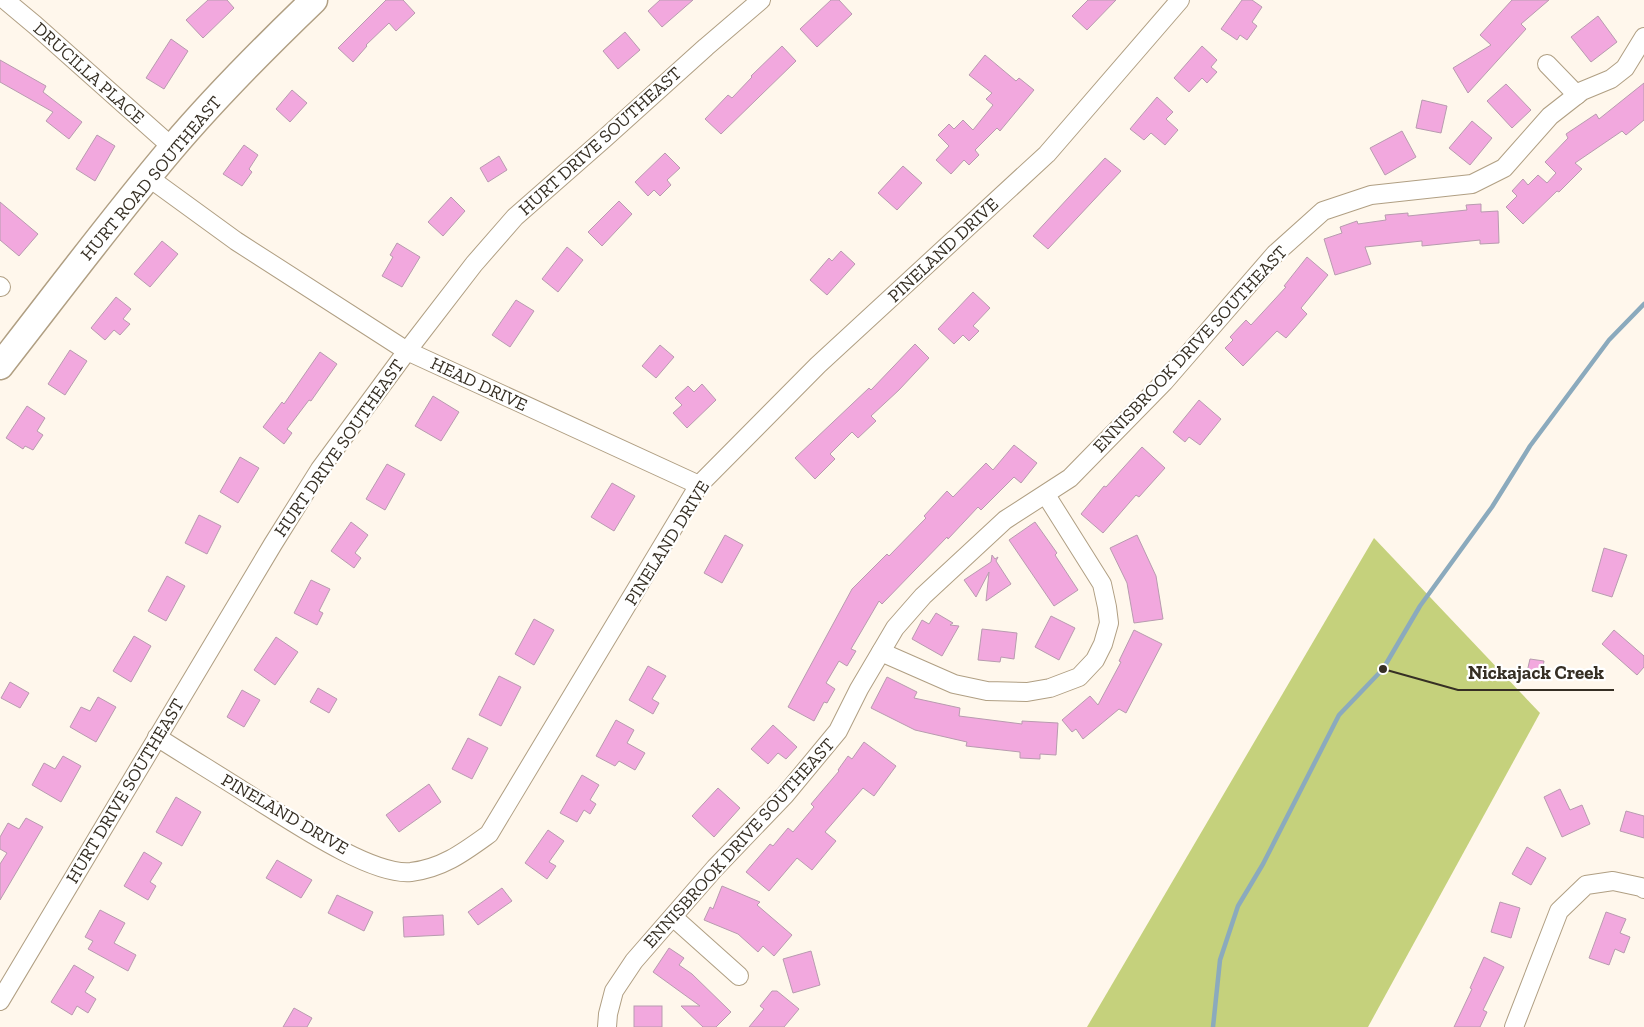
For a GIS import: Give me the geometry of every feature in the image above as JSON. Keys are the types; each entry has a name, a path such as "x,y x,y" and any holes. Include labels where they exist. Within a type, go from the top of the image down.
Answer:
{"street":[{"name":"DRUCILLA PLACE","path":"5,0 172,147"},
{"name":"HURT ROAD SOUTHEAST","path":"0,366 172,147 242,71 314,0"},
{"name":"HURT DRIVE SOUTHEAST","path":"0,1001 272,544 320,469 407,351 474,264 515,217 761,0"},
{"name":"PINELAND DRIVE","path":"157,737 317,837 380,868 409,872 436,868 464,852 489,834 699,485 818,365 1047,154 1180,0"},
{"name":"ENNISBROOK DRIVE SOUTHEAST","path":"607,1027 614,991 634,961 715,868 785,795 838,731 894,628 923,596 1005,520 1070,478 1164,382 1275,254 1323,211 1371,196 1472,184 1504,168 1550,116 1582,91 1611,79 1625,68 1644,37"},
{"path":"1547,64 1577,95"},
{"name":"HEAD DRIVE","path":"148,177 236,240 407,351 699,485"},
{"path":"881,652 954,684 987,690 1027,692 1050,688 1078,677 1095,660 1103,644 1109,623 1107,607 1102,584 1046,494"},
{"path":"1514,1027 1559,911 1586,885 1613,880 1644,889"},
{"path":"673,917 739,976"}],"green space":[{"path":"1374,538 1540,713 1368,1027 1087,1027"}],"building":[{"path":"208,0 227,0 234,8 203,38 186,20"},
{"path":"386,0 403,0 415,13 396,31 389,23 366,45 353,62 338,48"},
{"path":"660,0 693,0 662,27 648,11"},
{"path":"831,0 839,0 852,14 817,47 800,29"},
{"path":"1088,0 1116,0 1087,30 1072,16"},
{"path":"1242,0 1252,0 1262,7 1252,22 1257,26 1247,40 1240,35 1237,40 1221,29"},
{"path":"1512,0 1549,0 1521,24 1526,29 1468,93 1453,68 1491,45 1480,35"},
{"path":"1598,16 1617,42 1591,62 1571,37"},
{"path":"625,32 640,50 618,69 603,51"},
{"path":"171,39 188,51 164,89 146,78"},
{"path":"782,46 796,61 721,134 705,119 728,95 732,98 751,76"},
{"path":"1202,46 1217,60 1211,67 1217,72 1207,83 1202,78 1189,92 1174,78"},
{"path":"985,55 1016,81 1019,78 1034,90 1000,131 997,128 975,150 979,155 969,165 964,160 951,174 936,160 949,146 938,135 949,124 954,129 963,120 973,130 993,105 986,99 992,93 969,75"},
{"path":"0,60 46,86 43,92 82,122 69,139 46,121 53,112 0,82"},
{"path":"1644,83 1644,120 1626,135 1622,131 1575,163 1582,169 1523,224 1506,207 1517,196 1512,191 1523,179 1528,185 1538,175 1547,183 1556,173 1545,162 1568,138 1566,134 1596,114 1599,119"},
{"path":"1506,84 1531,110 1512,128 1487,101"},
{"path":"292,90 307,103 290,122 276,109"},
{"path":"1157,97 1173,112 1166,119 1178,130 1165,145 1151,133 1144,140 1130,129"},
{"path":"1422,100 1447,106 1441,133 1416,128"},
{"path":"1472,121 1492,138 1470,165 1449,148"},
{"path":"1402,131 1416,157 1385,175 1370,148"},
{"path":"97,135 115,146 95,181 76,169"},
{"path":"244,145 258,155 249,169 252,172 242,186 223,174"},
{"path":"665,153 680,168 667,180 671,185 660,196 654,190 648,196 635,182"},
{"path":"499,156 507,170 488,182 480,168"},
{"path":"1105,158 1121,171 1048,249 1033,236"},
{"path":"903,166 922,183 897,210 878,193"},
{"path":"451,197 465,211 443,236 428,222"},
{"path":"619,201 632,214 602,246 588,232"},
{"path":"0,202 38,234 19,256 0,240"},
{"path":"1481,204 1481,212 1498,211 1499,243 1480,244 1480,240 1422,246 1422,241 1365,247 1371,264 1335,275 1324,239 1342,233 1340,227 1357,221 1358,224 1386,220 1385,215 1408,213 1408,216 1467,210 1466,205"},
{"path":"162,241 178,254 150,287 134,274"},
{"path":"397,243 420,257 402,287 382,276 393,257 390,255"},
{"path":"567,247 583,260 558,292 542,279"},
{"path":"841,251 855,264 827,295 810,280 829,258 832,261"},
{"path":"1307,257 1328,275 1301,308 1307,314 1286,338 1277,331 1243,366 1225,348 1233,340 1230,337 1246,320 1251,325 1286,287 1284,286"},
{"path":"973,292 990,308 973,326 979,331 969,341 963,335 954,344 938,329"},
{"path":"116,297 131,309 123,319 130,324 120,335 114,330 105,340 91,328"},
{"path":"516,300 534,311 510,347 492,335"},
{"path":"915,344 929,358 871,416 876,421 858,438 852,432 830,454 835,459 815,479 795,458 869,388 871,390"},
{"path":"660,345 674,357 656,378 642,366"},
{"path":"70,350 87,361 65,395 48,384"},
{"path":"320,352 337,364 311,401 309,400 287,429 292,433 284,444 263,427 282,402 284,404"},
{"path":"702,384 716,400 687,428 673,413 682,405 675,398 688,386 694,392"},
{"path":"433,396 459,412 441,441 415,426"},
{"path":"1199,400 1221,419 1200,445 1189,437 1185,442 1173,432"},
{"path":"27,406 45,418 37,431 43,435 33,450 25,446 23,449 6,438"},
{"path":"1014,445 1037,463 1021,483 1014,477 981,510 978,507 882,604 879,601 851,649 856,651 847,666 839,661 826,683 835,689 827,703 824,702 814,721 788,707 852,589 887,554 889,556 926,518 924,516 947,491 953,497 986,463 993,470"},
{"path":"1142,447 1165,468 1139,497 1136,495 1103,533 1081,514 1104,486 1106,487"},
{"path":"240,457 259,468 238,503 220,492"},
{"path":"387,464 405,474 385,510 366,499"},
{"path":"612,483 635,496 614,531 591,517"},
{"path":"199,515 221,526 207,554 185,543"},
{"path":"351,522 368,535 355,553 361,558 354,568 331,551"},
{"path":"1035,522 1057,553 1055,555 1078,590 1054,606 1009,540"},
{"path":"725,535 743,545 722,583 704,573"},
{"path":"1137,535 1156,576 1163,619 1134,623 1127,583 1110,548"},
{"path":"1604,548 1627,555 1612,597 1592,591"},
{"path":"992,555 995,559 998,557 996,561 1011,584 986,601 989,572 976,597 964,580 991,562"},
{"path":"167,576 185,586 166,621 148,611"},
{"path":"311,580 330,589 319,611 323,613 317,625 294,613"},
{"path":"936,613 953,623 950,625 959,626 942,656 912,639 922,620 929,624"},
{"path":"1051,616 1075,628 1059,660 1035,647"},
{"path":"534,619 554,630 534,665 515,654"},
{"path":"982,629 1017,633 1014,659 1001,657 1000,662 978,660"},
{"path":"1134,630 1162,644 1126,713 1119,709 1083,739 1076,729 1072,732 1062,720 1090,696 1098,705 1121,662 1119,661"},
{"path":"1614,630 1644,656 1644,667 1637,675 1602,644"},
{"path":"134,636 151,646 131,682 113,671"},
{"path":"276,637 298,652 275,685 254,670"},
{"path":"1530,659 1544,661 1541,679 1526,676"},
{"path":"648,666 666,676 652,699 659,703 653,714 629,700"},
{"path":"499,676 521,687 501,726 479,715"},
{"path":"887,677 917,692 914,698 960,708 959,716 1022,724 1022,721 1058,723 1056,755 1040,754 1040,759 1020,758 1020,752 966,746 967,742 915,730 871,708"},
{"path":"10,682 29,693 20,708 1,698"},
{"path":"318,688 337,699 329,713 310,702"},
{"path":"242,690 260,700 244,727 227,717"},
{"path":"98,697 116,707 96,742 70,727 81,707 90,711"},
{"path":"616,720 634,730 627,743 645,753 635,770 619,761 615,766 596,756"},
{"path":"773,725 797,747 786,759 778,753 768,764 751,749"},
{"path":"468,738 488,748 472,779 452,769"},
{"path":"864,742 896,766 874,796 863,788 825,832 836,841 812,870 797,858 769,891 746,872 770,844 773,846 788,828 793,832 814,807 811,804 839,771 848,756 852,759"},
{"path":"63,756 81,766 61,802 32,785 44,763 55,769"},
{"path":"582,775 599,785 590,800 596,804 590,814 584,810 577,822 560,813"},
{"path":"429,784 441,802 399,832 386,815"},
{"path":"718,788 740,808 714,837 692,816"},
{"path":"1560,789 1570,810 1582,805 1590,824 1562,837 1544,797"},
{"path":"176,797 201,812 182,846 156,832"},
{"path":"1626,811 1644,816 1644,838 1620,831"},
{"path":"26,818 43,827 0,900 0,864 7,853 0,849 0,837 8,823 19,829"},
{"path":"548,830 564,841 549,862 556,866 547,879 525,863"},
{"path":"1527,847 1546,858 1531,885 1512,874"},
{"path":"144,852 162,863 150,882 156,886 148,900 124,886"},
{"path":"277,860 312,880 301,898 266,878"},
{"path":"722,886 760,902 757,905 792,935 774,956 763,946 758,952 738,934 704,920 710,907 713,909"},
{"path":"502,888 512,901 478,925 468,912"},
{"path":"337,895 373,912 364,931 328,913"},
{"path":"1500,902 1520,908 1511,938 1491,932"},
{"path":"100,910 125,923 114,943 136,955 128,971 88,949 93,941 85,937"},
{"path":"1606,912 1626,919 1620,933 1630,937 1624,953 1615,949 1609,965 1589,958"},
{"path":"443,915 444,935 404,937 403,917"},
{"path":"669,948 684,958 679,965 692,974 731,1012 716,1027 703,1027 681,1006 700,1006 653,972"},
{"path":"811,951 820,985 793,993 783,959"},
{"path":"1484,957 1504,967 1483,1010 1487,1012 1480,1027 1454,1027 1472,989 1470,988"},
{"path":"74,965 94,977 85,992 96,999 88,1013 77,1006 72,1015 51,1002"},
{"path":"772,991 777,991 799,1009 784,1027 749,1027 764,1009 760,1006"},
{"path":"634,1006 662,1006 662,1027 634,1027"},
{"path":"294,1008 312,1018 307,1027 283,1027"}],"waterway":[{"path":"1213,1027 1220,960 1238,906 1263,864 1339,715 1383,669 1420,606 1492,507 1530,446 1609,340 1644,304"}],"place":[{"name":"Nickajack Creek","path":"1383,669"}]}
